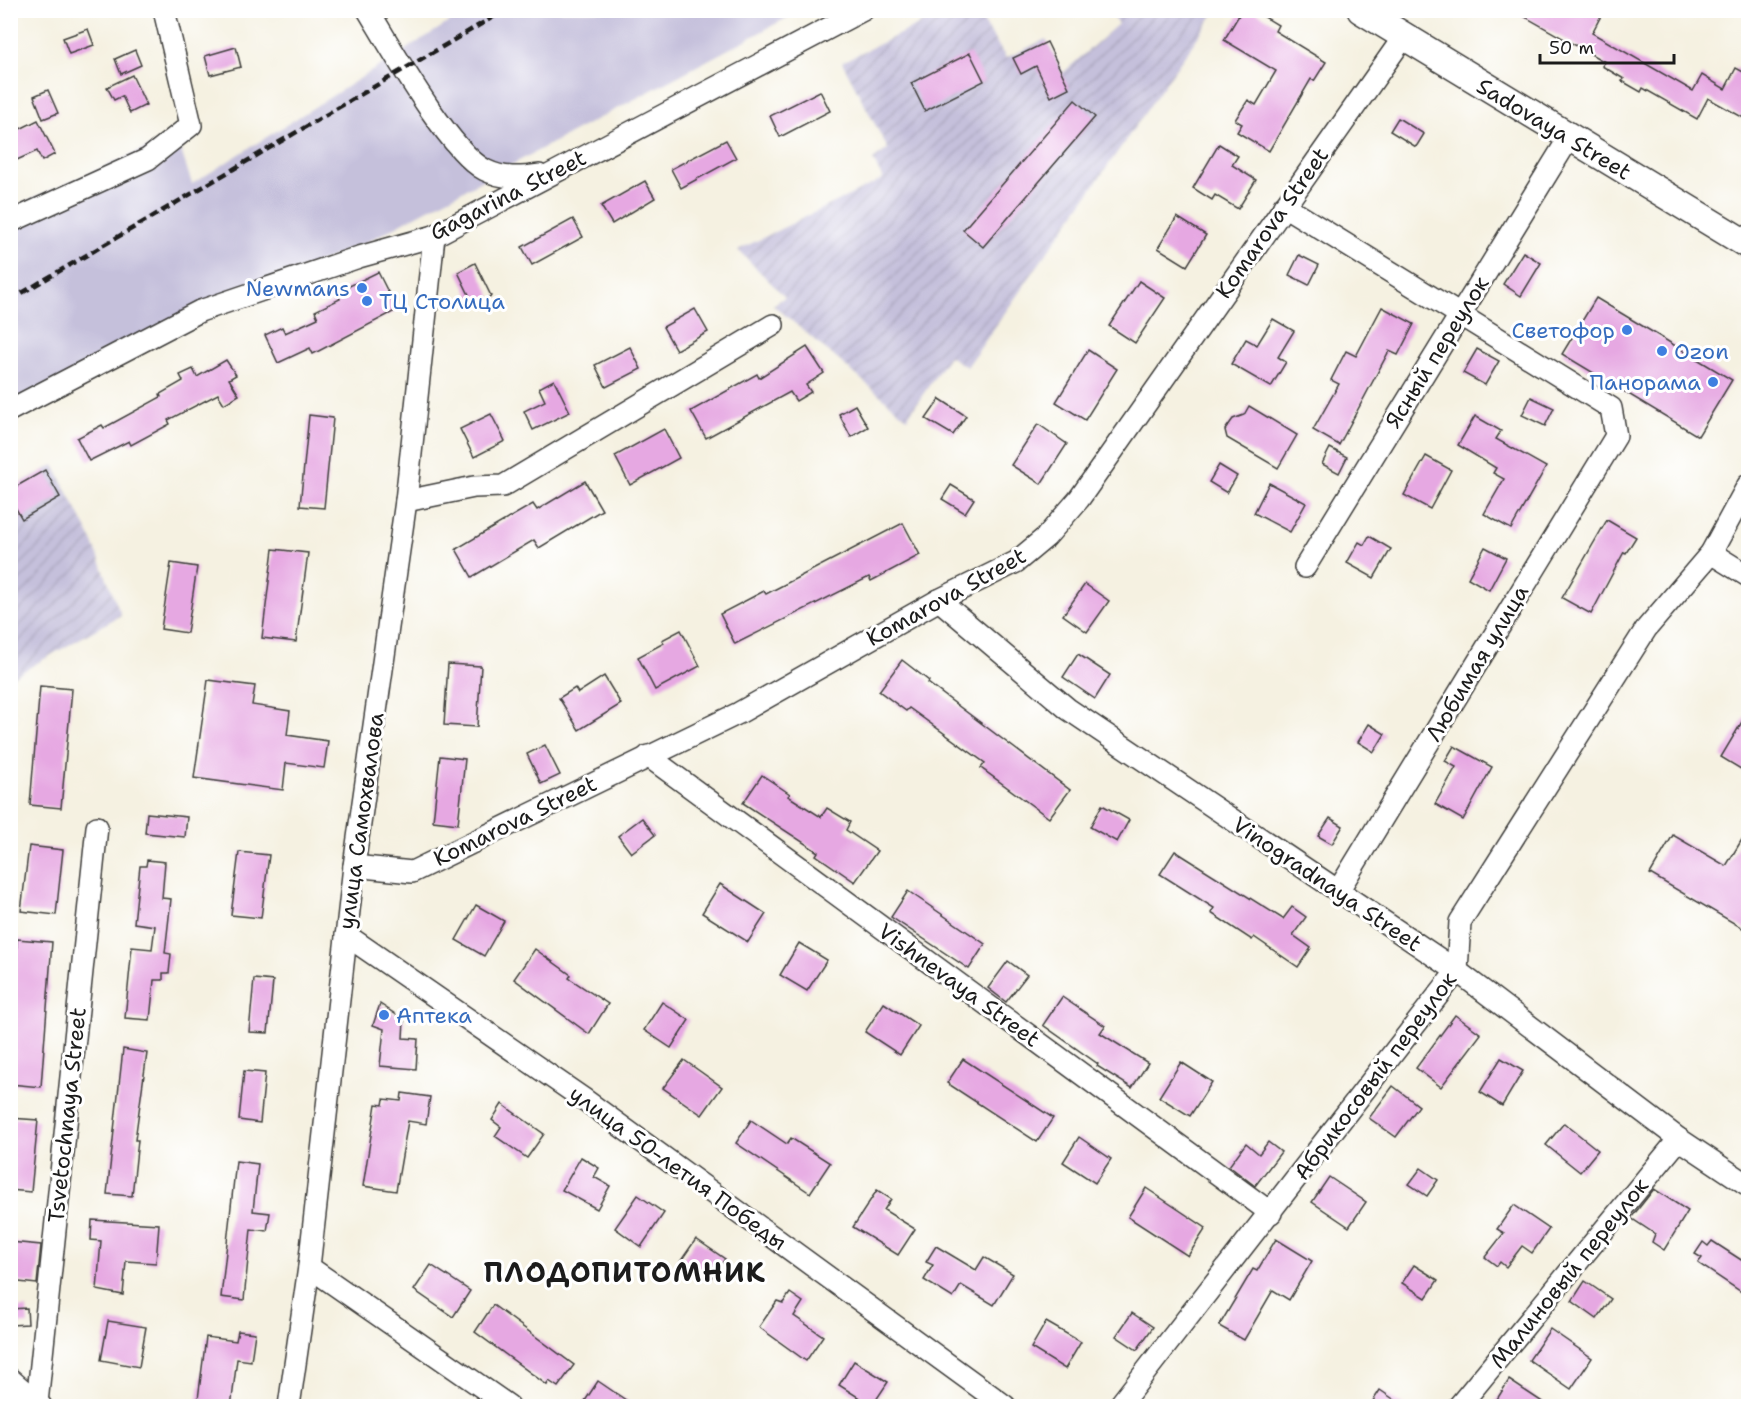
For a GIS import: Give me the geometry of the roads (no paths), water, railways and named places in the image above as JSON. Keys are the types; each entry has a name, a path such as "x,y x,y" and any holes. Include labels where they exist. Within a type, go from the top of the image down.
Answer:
{"main road":[{"name":"Sadovaya Street","path":"1361,10 1403,38 1749,245"}],"street":[{"path":"10,222 148,159 191,125 164,10"},
{"path":"368,10 404,70 462,151 483,169 499,176 519,178 550,173"},
{"name":"Gagarina Street","path":"10,410 200,311 359,256 434,236 863,10"},
{"name":"Komarova Street","path":"354,866 412,872 739,713 939,600 1016,562 1046,537 1079,499 1403,38"},
{"name":"Ясный переулок","path":"1305,567 1569,138"},
{"path":"1284,206 1460,315"},
{"name":"улица Самохвалова","path":"289,1407 309,1268 354,866 406,501 434,236"},
{"name":"Любимая улица","path":"1338,891 1616,436 1611,408 1460,315"},
{"path":"406,501 474,487 503,486 773,325"},
{"name":"Абрикосовый переулок","path":"1119,1407 1457,971 1460,922 1646,629 1710,553 1749,485"},
{"path":"1710,553 1749,576"},
{"name":"Vinogradnaya Street","path":"939,600 1068,709 1457,971 1679,1140 1739,1170 1749,1185"},
{"name":"Vishnevaya Street","path":"648,756 1271,1213"},
{"name":"Tsvetochnaya Street","path":"39,1405 97,827"},
{"name":"улица 50-летия Победы","path":"346,935 585,1100 1005,1407"},
{"name":"Малиновый переулок","path":"1459,1407 1679,1140"},
{"path":"309,1268 509,1407"},
{"path":"10,1379 39,1405"}],"railway":[{"path":"10,300 505,10"}],"place":[{"name":"Newmans","path":"362,288"},
{"name":"ТЦ Столица","path":"367,301"},
{"name":"Светофор","path":"1627,330"},
{"name":"Ozon","path":"1662,351"},
{"name":"Панорама","path":"1713,382"},
{"name":"Аптека","path":"384,1015"}],"district":[{"name":"ПЛОДОПИТОМНИК","path":"625,1272"}]}
